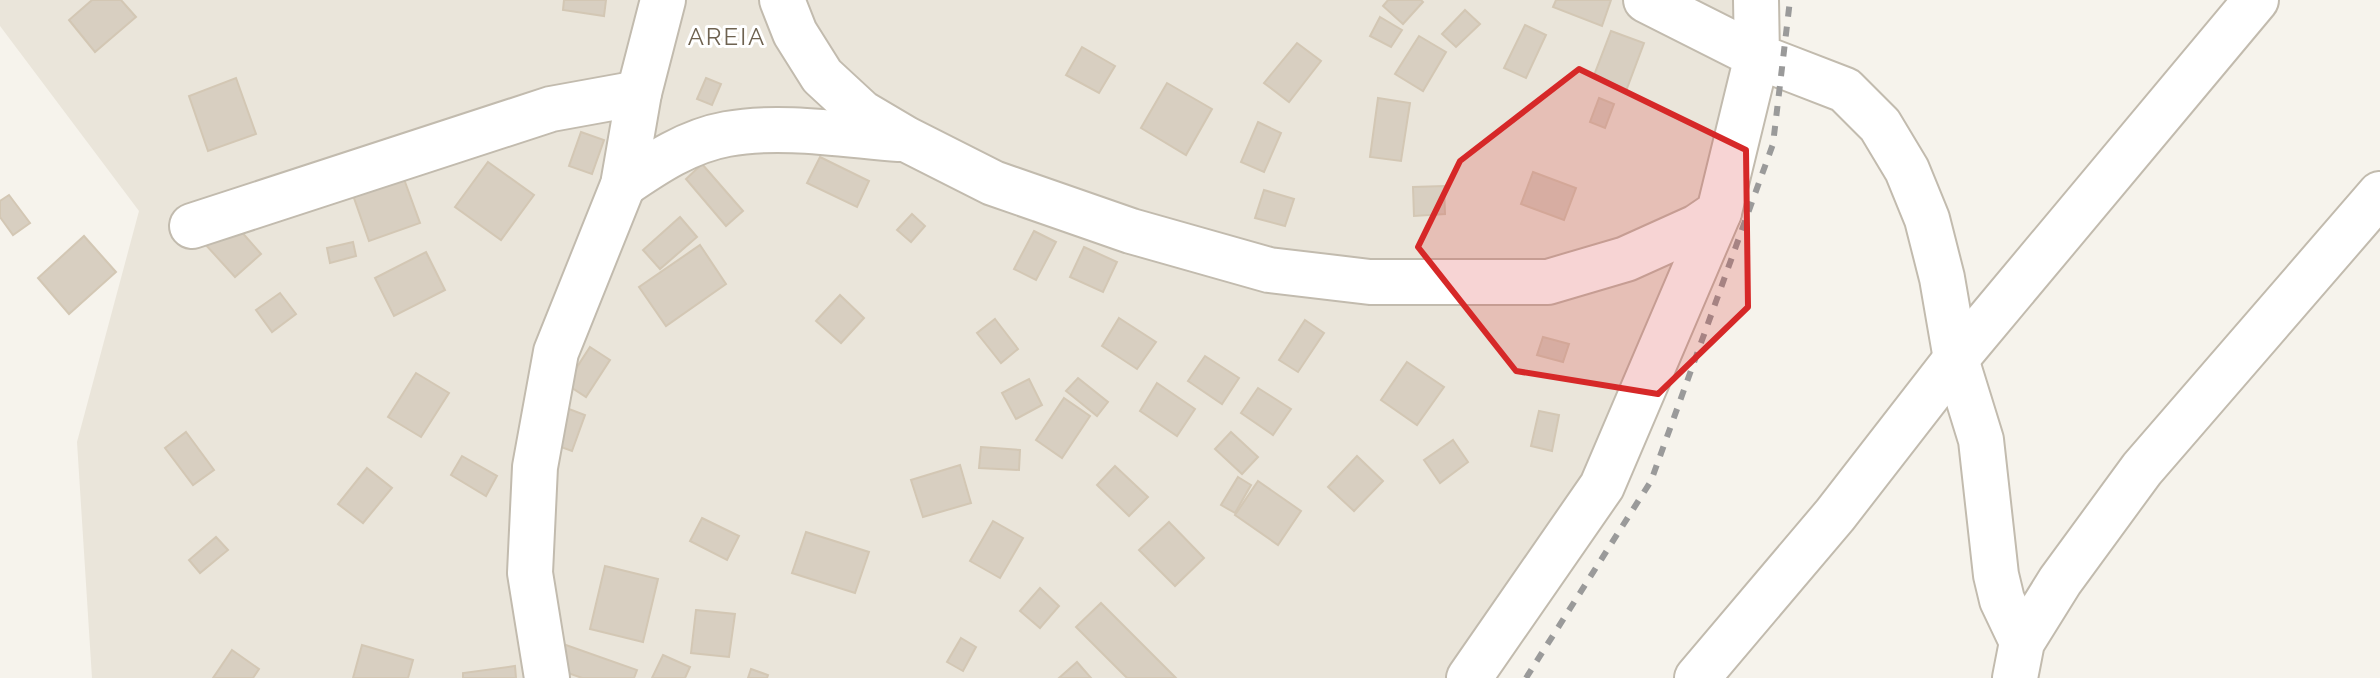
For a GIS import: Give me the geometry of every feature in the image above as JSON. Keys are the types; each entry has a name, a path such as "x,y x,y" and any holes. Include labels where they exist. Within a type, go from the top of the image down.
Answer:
{"street":[{"path":"547,678 530,573 535,467 556,352 623,185 639,93 663,0"},
{"path":"782,0 795,33 822,76 862,113 906,139 993,183 1131,231 1269,270 1370,282 1548,282 1626,259 1697,227 1719,212"},
{"path":"1646,0 1757,56 1845,90 1880,125 1907,170 1927,219 1942,278 1956,359 1981,440 1996,575 2018,660"},
{"path":"1469,678 1602,486 1719,212 1757,56 1756,0"},
{"path":"1697,678 1835,515 1956,359 2256,0"},
{"path":"192,226 551,109 639,93"},
{"path":"623,185 674,152 728,134 797,131 906,139"},
{"path":"2018,660 2060,581 2142,469 2380,194"}],"highlighted area":[{"path":"1579,69 1746,150 1748,307 1658,394 1516,371 1418,247 1460,161"}],"shaded area":[{"path":"0,0 1756,0 1757,56 1602,486 1469,678 92,678 77,442 139,211 0,26"}],"building":[{"path":"92,0 121,0 136,17 95,52 69,20"},
{"path":"564,0 606,0 604,16 563,10"},
{"path":"1388,0 1423,2 1403,24 1383,6"},
{"path":"1556,0 1611,0 1602,26 1553,7"},
{"path":"1465,10 1480,24 1456,47 1442,34"},
{"path":"1380,17 1402,30 1391,47 1370,36"},
{"path":"1525,25 1546,35 1526,78 1504,68"},
{"path":"1611,31 1644,43 1626,91 1593,78"},
{"path":"1419,36 1446,52 1423,91 1395,74"},
{"path":"1297,43 1321,61 1289,102 1264,83"},
{"path":"1082,47 1115,66 1099,93 1066,75"},
{"path":"236,78 256,134 208,151 189,96"},
{"path":"706,78 721,84 712,105 697,99"},
{"path":"1167,83 1212,109 1186,155 1141,128"},
{"path":"1378,98 1410,103 1401,161 1370,157"},
{"path":"1599,98 1614,104 1605,128 1590,122"},
{"path":"1258,122 1281,133 1264,172 1241,162"},
{"path":"581,132 604,140 592,174 569,166"},
{"path":"820,157 869,181 857,207 807,183"},
{"path":"397,160 420,223 369,241 347,178"},
{"path":"488,162 534,195 501,240 455,207"},
{"path":"702,164 743,211 726,226 686,179"},
{"path":"1533,172 1576,188 1564,220 1521,204"},
{"path":"1444,186 1445,214 1414,216 1413,187"},
{"path":"1264,190 1294,199 1285,226 1255,218"},
{"path":"9,195 30,223 13,235 0,217 0,201"},
{"path":"912,214 925,226 911,242 897,230"},
{"path":"680,217 697,237 660,269 643,250"},
{"path":"232,221 261,254 235,277 205,244"},
{"path":"1034,231 1056,242 1036,280 1014,269"},
{"path":"84,236 116,272 69,314 38,278"},
{"path":"353,242 356,256 330,263 327,248"},
{"path":"700,245 726,284 666,326 639,287"},
{"path":"1084,247 1117,262 1103,292 1070,277"},
{"path":"426,252 445,290 394,316 375,278"},
{"path":"280,293 296,314 272,332 256,310"},
{"path":"840,295 864,318 841,343 816,321"},
{"path":"1119,318 1156,342 1137,369 1102,346"},
{"path":"995,319 1018,349 1001,363 977,333"},
{"path":"1305,320 1324,333 1298,372 1279,360"},
{"path":"1543,337 1569,344 1563,362 1537,355"},
{"path":"590,347 610,360 586,397 566,384"},
{"path":"1205,356 1239,378 1222,404 1188,381"},
{"path":"1407,362 1444,387 1417,425 1381,400"},
{"path":"416,373 449,393 421,437 388,417"},
{"path":"1078,378 1108,402 1097,416 1066,391"},
{"path":"1029,379 1042,405 1016,419 1002,393"},
{"path":"1157,383 1195,409 1177,436 1140,411"},
{"path":"1258,388 1291,409 1273,435 1241,413"},
{"path":"1064,398 1090,416 1062,458 1036,440"},
{"path":"561,406 585,415 572,451 547,442"},
{"path":"1539,411 1559,415 1552,451 1531,446"},
{"path":"186,432 214,470 193,485 165,448"},
{"path":"1231,432 1258,457 1242,474 1215,449"},
{"path":"1453,440 1468,462 1440,483 1424,460"},
{"path":"981,447 1020,450 1019,470 979,468"},
{"path":"462,456 497,476 486,496 451,475"},
{"path":"1357,456 1383,481 1354,511 1328,487"},
{"path":"960,465 971,503 923,517 911,480"},
{"path":"1115,466 1148,497 1129,516 1097,485"},
{"path":"367,468 392,488 363,523 338,504"},
{"path":"1238,477 1251,485 1235,513 1221,505"},
{"path":"1258,481 1301,511 1278,545 1235,515"},
{"path":"702,518 739,536 727,560 690,541"},
{"path":"993,521 1023,538 1000,578 970,561"},
{"path":"1169,522 1204,558 1175,586 1139,550"},
{"path":"806,532 869,552 855,593 792,573"},
{"path":"216,537 228,550 200,573 189,560"},
{"path":"605,566 658,579 643,642 590,629"},
{"path":"1040,588 1059,606 1040,628 1020,611"},
{"path":"1101,603 1176,678 1127,678 1076,627"},
{"path":"696,610 735,614 729,657 691,653"},
{"path":"961,638 976,647 963,671 947,662"},
{"path":"563,644 637,670 634,678 582,678 554,668"},
{"path":"362,645 413,660 408,678 353,678"},
{"path":"232,650 259,669 253,678 213,678"},
{"path":"663,655 690,667 685,678 652,678"},
{"path":"1077,662 1091,678 1059,678"},
{"path":"515,666 516,678 463,678 463,673"},
{"path":"751,669 768,675 767,678 748,678"}],"railway":[{"path":"1526,678 1651,481 1773,144 1790,0"}],"district":[{"name":"AREIA","path":"727,36"}]}
